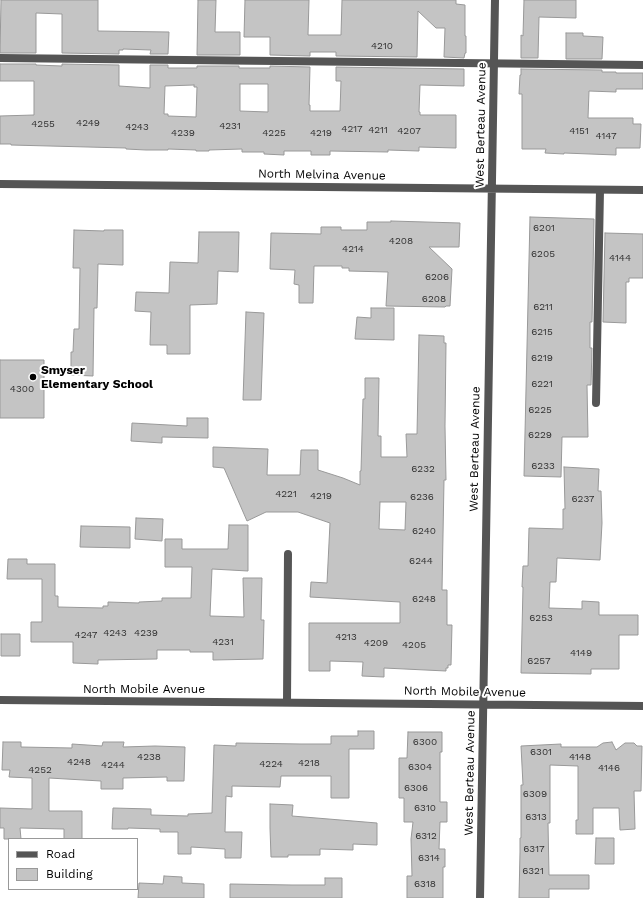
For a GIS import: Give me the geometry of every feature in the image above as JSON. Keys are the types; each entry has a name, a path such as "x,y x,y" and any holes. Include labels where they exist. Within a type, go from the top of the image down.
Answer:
{"street":[{"name":"West Berteau Avenue","path":"480,898 495,0"},
{"path":"0,58 643,65"},
{"name":"North Melvina Avenue","path":"0,184 643,190"},
{"path":"596,403 600,190"},
{"path":"287,702 288,554"},
{"name":"North Mobile Avenue","path":"0,700 643,706"}],"building":[{"path":"1,0 98,0 98,31 169,32 168,54 150,54 151,50 123,49 119,50 119,54 62,53 62,14 36,13 36,53 0,53"},
{"path":"198,0 216,0 215,32 240,32 240,55 197,55"},
{"path":"245,0 309,0 308,35 341,35 342,0 456,0 456,4 465,5 466,53 464,58 444,57 445,28 436,28 418,11 417,57 336,56 336,52 310,52 310,56 270,55 270,37 244,37"},
{"path":"524,0 576,0 576,18 539,17 538,58 521,58"},
{"path":"566,33 583,33 583,36 603,37 602,59 566,59"},
{"path":"0,64 62,66 62,64 119,65 119,86 150,88 150,65 168,65 168,68 197,68 197,66 239,66 239,68 270,68 270,66 310,67 310,111 340,111 341,81 336,81 336,67 464,69 464,86 420,85 420,115 456,115 456,148 419,147 419,151 388,150 388,152 330,151 330,155 311,155 311,151 284,151 284,155 264,154 264,152 242,152 242,149 209,151 168,149 146,150 0,144 0,116 34,115 34,81 0,81","holes":["240,84 268,84 268,112 240,111","194,85 194,87 197,87 196,117 168,116 168,114 164,114 165,86"]},
{"path":"521,69 602,70 602,72 643,73 643,89 616,89 616,92 589,91 588,118 633,118 633,124 641,124 640,148 616,148 616,155 545,153 546,149 522,149 522,94 519,94"},
{"path":"530,217 594,219 592,322 590,322 590,348 592,348 591,385 587,385 588,437 562,437 561,477 524,476"},
{"path":"391,221 460,223 459,247 429,247 452,269 450,306 386,306 388,272 349,271 349,268 342,268 342,266 314,266 313,303 299,303 299,285 294,284 295,270 270,269 271,233 321,234 321,227 341,227 341,230 367,230 367,222"},
{"path":"74,230 123,230 123,265 98,264 97,308 94,308 93,376 71,375 71,352 73,352 74,329 79,329 80,268 73,268"},
{"path":"199,232 239,232 238,272 218,271 217,304 190,305 190,354 167,354 167,345 150,345 151,312 135,311 136,292 169,293 170,262 198,263"},
{"path":"605,233 643,234 643,278 629,278 629,282 626,282 626,323 603,322"},
{"path":"371,308 394,308 394,340 355,339 357,317 371,318"},
{"path":"246,312 264,313 261,400 243,400"},
{"path":"419,335 444,336 444,343 446,343 446,480 444,480 442,590 447,590 447,625 452,625 451,665 448,665 446,671 384,668 384,677 362,676 363,662 330,661 330,671 309,671 309,623 400,623 400,602 310,597 311,582 327,583 330,523 298,512 266,512 247,521 224,468 213,467 213,447 268,449 267,475 300,475 301,450 318,450 318,470 360,485 365,378 379,378 378,436 381,436 381,457 407,457 406,434 417,434","holes":["380,502 406,502 405,530 379,529"]},
{"path":"0,360 44,360 44,418 0,418"},
{"path":"187,418 208,418 208,438 162,437 162,443 131,441 132,423 187,426"},
{"path":"564,467 599,469 598,491 601,491 602,523 600,560 557,558 556,582 550,582 549,608 582,609 582,601 599,602 599,615 638,615 638,635 619,635 619,669 591,669 591,674 521,673 523,566 528,566 529,528 563,529 563,509 565,509"},
{"path":"136,518 163,519 162,541 135,539"},
{"path":"229,525 248,525 248,571 212,569 210,616 244,617 243,578 262,578 261,620 264,620 263,659 213,660 213,652 157,650 157,659 98,660 98,664 73,663 73,642 31,642 31,622 42,622 42,579 7,579 8,559 27,559 27,564 55,564 55,596 58,596 58,607 103,608 103,606 108,606 108,602 139,603 162,601 162,598 191,598 192,567 165,567 165,539 182,539 182,549 228,549"},
{"path":"81,526 130,527 130,548 80,547"},
{"path":"1,634 20,634 20,656 1,656"},
{"path":"358,731 374,731 374,749 349,749 349,798 331,798 331,776 281,776 280,787 232,786 232,797 226,796 225,832 242,832 241,858 225,858 225,849 191,847 191,854 178,854 178,832 160,832 160,829 112,829 113,808 151,809 151,815 188,816 188,814 212,813 214,745 236,746 236,743 331,744 331,736 358,736"},
{"path":"408,732 442,732 442,752 440,752 440,802 447,802 447,822 440,822 439,849 445,849 445,867 443,867 443,898 407,898 407,876 412,876 411,839 413,822 404,822 404,798 399,798 399,758 407,758"},
{"path":"3,742 21,742 21,747 72,748 72,744 102,746 103,742 124,742 123,747 185,747 184,781 167,781 167,777 123,778 123,789 101,789 101,781 49,778 49,811 82,811 82,838 64,838 64,829 20,828 21,838 4,839 4,828 0,828 0,808 32,809 32,778 9,777 10,770 2,770"},
{"path":"612,742 616,750 625,743 634,743 637,746 642,746 641,791 634,791 635,829 620,830 619,808 593,808 593,834 576,834 576,820 578,820 578,766 550,765 550,823 548,823 549,875 589,875 589,889 549,889 549,898 519,898 521,785 523,785 521,746 561,744 561,747 597,747 603,743"},
{"path":"270,804 293,805 292,816 377,823 377,845 353,844 353,850 320,849 320,855 288,855 288,857 271,857"},
{"path":"596,838 614,838 614,864 595,864"},
{"path":"164,876 182,877 182,883 204,884 204,898 138,898 139,883 163,884"},
{"path":"325,878 342,878 342,898 230,898 230,884 325,885"}],"place":[{"name":"Smyser Elementary School","path":"33,377"}]}
